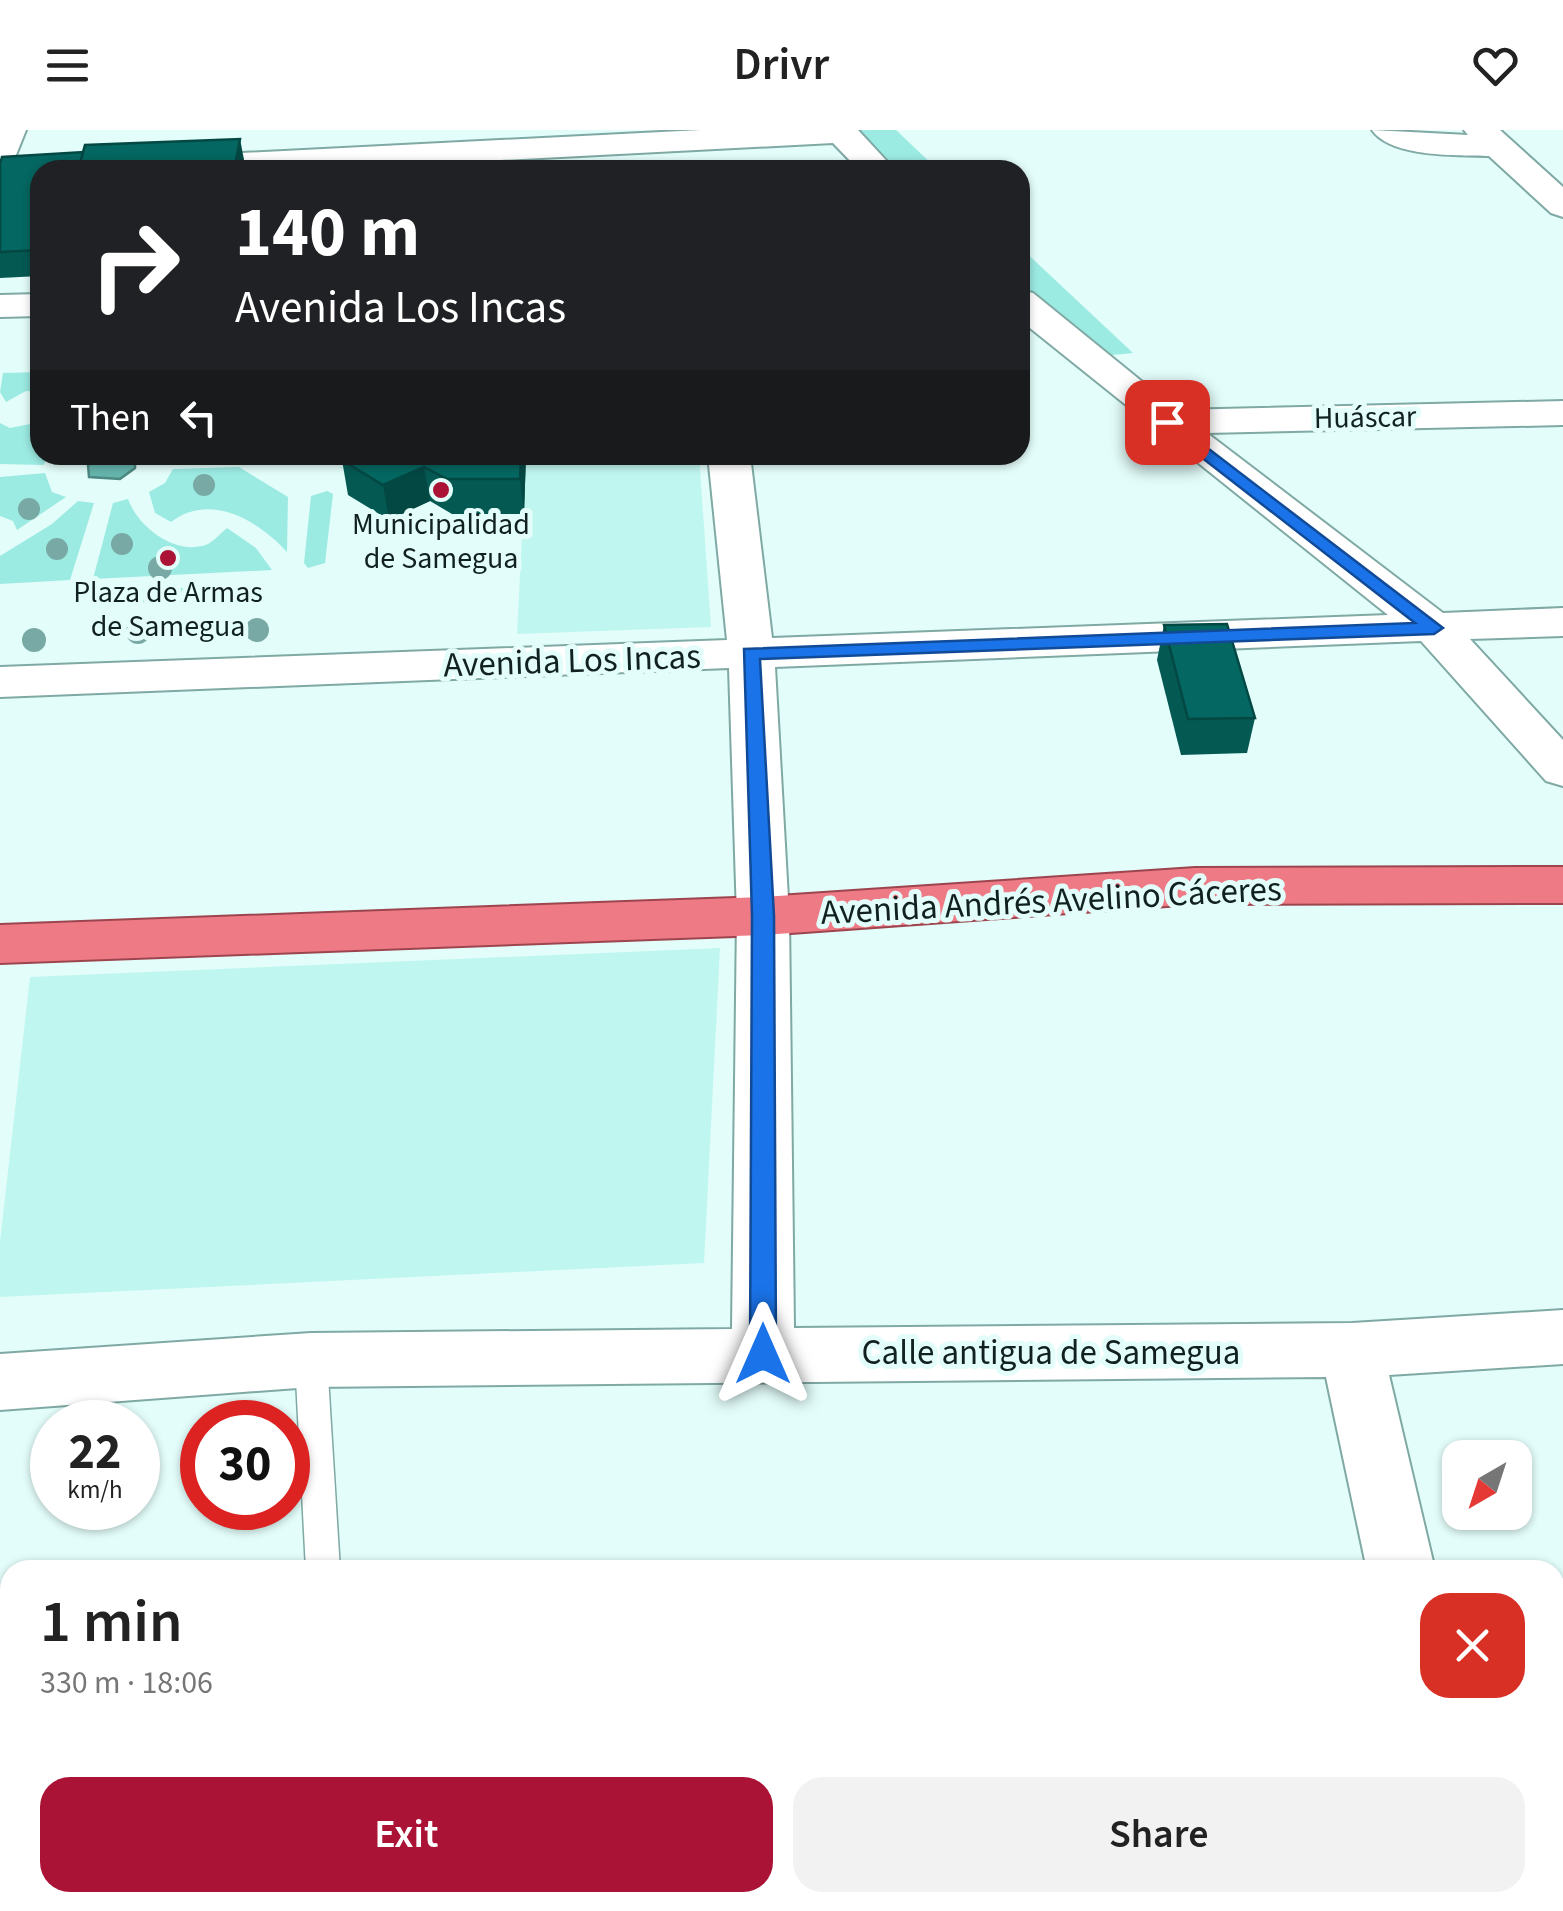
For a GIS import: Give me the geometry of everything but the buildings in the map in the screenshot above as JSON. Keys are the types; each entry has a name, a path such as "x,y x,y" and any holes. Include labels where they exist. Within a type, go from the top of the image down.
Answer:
{"highway":[{"name":"Avenida Andrés Avelino Cáceres","path":"0,944 763,916 1195,886 1563,885"}],"street":[{"path":"9,130 9,169"},
{"path":"1388,130 1424,143 1485,134 1563,206"},
{"path":"204,160 266,154 687,156 840,132 868,160"},
{"path":"0,306 30,305"},
{"path":"1030,313 1434,628 1563,770"},
{"name":"Huáscar","path":"1167,422 1563,413"},
{"path":"730,465 750,653 763,916 763,1354"},
{"name":"Avenida Los Incas","path":"0,682 1563,622"},
{"name":"Calle antigua de Samegua","path":"0,1382 311,1360 1352,1350 1563,1337"},
{"path":"1352,1350 1399,1560"}],"lane":[{"path":"311,1360 321,1560"}],"shaded area":[{"path":"858,130 896,130 928,160 886,160"},
{"path":"1030,256 1133,353 1102,356 1030,291"},
{"path":"30,372 30,391 6,402 0,392 3,373"},
{"path":"0,423 10,428 30,424 30,465 0,464"},
{"path":"88,465 135,465 120,479 89,477"},
{"path":"525,465 700,465 711,627 517,634"},
{"path":"239,467 288,497 287,552 262,530 233,514 202,510 171,522 155,513 149,492 165,483 173,469"},
{"path":"45,473 52,492 66,497 17,530 13,521 0,516 0,477"},
{"path":"327,491 333,494 325,563 308,568 304,563 311,496"},
{"path":"128,499 140,520 171,543 196,547 208,544 227,528 256,548 272,570 93,579 113,503"},
{"path":"78,501 94,503 70,580 0,584 0,556 52,524"},
{"path":"227,586 225,598 113,604 96,601 92,592"},
{"path":"720,948 704,1263 0,1297 0,1242 30,977"}],"place":[{"name":"Municipalidad de Samegua","path":"441,490"},
{"name":"Plaza de Armas de Samegua","path":"168,558"}],"route":[{"path":"763,1354 763,916 750,653 1434,628 1167,422"}]}
